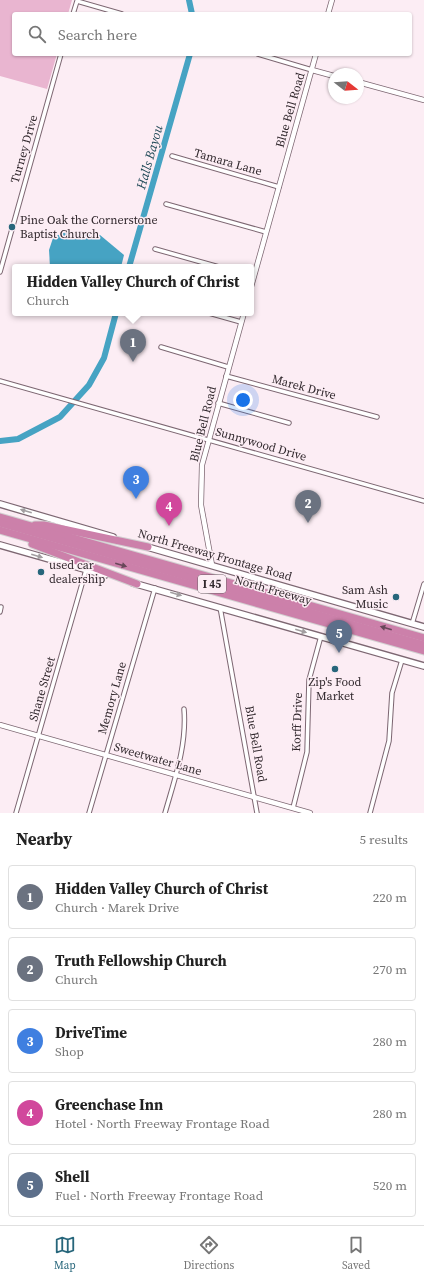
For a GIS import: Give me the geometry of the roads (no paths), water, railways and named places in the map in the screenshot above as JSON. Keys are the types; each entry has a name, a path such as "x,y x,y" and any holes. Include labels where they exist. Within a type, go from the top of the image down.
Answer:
{"highway":[{"name":"North Freeway","path":"0,517 424,638"},
{"name":"North Freeway","path":"0,523 424,645"},
{"path":"28,526 44,525 148,547"},
{"name":"North Freeway","path":"0,530 424,651"},
{"path":"16,534 28,542 137,584"}],"main road":[{"name":"North Freeway Frontage Road","path":"0,504 424,627"},
{"path":"0,545 424,666"}],"street":[{"path":"329,12 332,0"},
{"path":"74,12 77,1 115,12"},
{"name":"Turney Drive","path":"0,272 60,56"},
{"path":"265,56 328,74"},
{"name":"Blue Bell Road","path":"254,270 316,56"},
{"path":"364,84 424,100"},
{"name":"Tamara Lane","path":"172,156 279,187"},
{"path":"166,204 266,232"},
{"path":"155,249 208,264"},
{"path":"220,316 241,322"},
{"name":"Blue Bell Road","path":"212,565 201,505 202,465 243,316"},
{"path":"161,347 228,367"},
{"name":"Marek Drive","path":"226,376 378,417"},
{"name":"Sunnywood Drive","path":"0,381 424,501"},
{"path":"218,403 289,423"},
{"name":"Shane Street","path":"16,813 86,570"},
{"path":"412,624 424,584"},
{"name":"Memory Lane","path":"89,813 155,588"},
{"path":"0,612 1,607"},
{"name":"Blue Bell Road","path":"220,607 257,813"},
{"name":"Korff Drive","path":"293,808 307,752 308,680 321,636"},
{"path":"370,813 388,746 392,693 402,660"},
{"path":"165,813 176,775 185,734 184,709"},
{"name":"Sweetwater Lane","path":"0,725 310,813"}],"water":[{"path":"81,231 100,235 124,255 122,264 50,264 49,250 53,238 62,233"}],"waterway":[{"name":"Halls Bayou","path":"189,0 192,12"},
{"name":"Halls Bayou","path":"130,264 189,56"},
{"name":"Halls Bayou","path":"0,441 18,439 60,417 89,385 104,358 115,316"}],"place":[{"name":"Pine Oak the Cornerstone Baptist Church","path":"12,227"},
{"name":"Hidden Valley Church of Christ","path":"133,362"},
{"name":"DriveTime","path":"136,499"},
{"name":"Truth Fellowship Church","path":"308,523"},
{"name":"Greenchase Inn","path":"169,526"},
{"name":"used car dealership","path":"41,572"},
{"name":"Sam Ash Music","path":"396,597"},
{"name":"Shell","path":"339,653"},
{"name":"Zip's Food Market","path":"335,669"}]}
